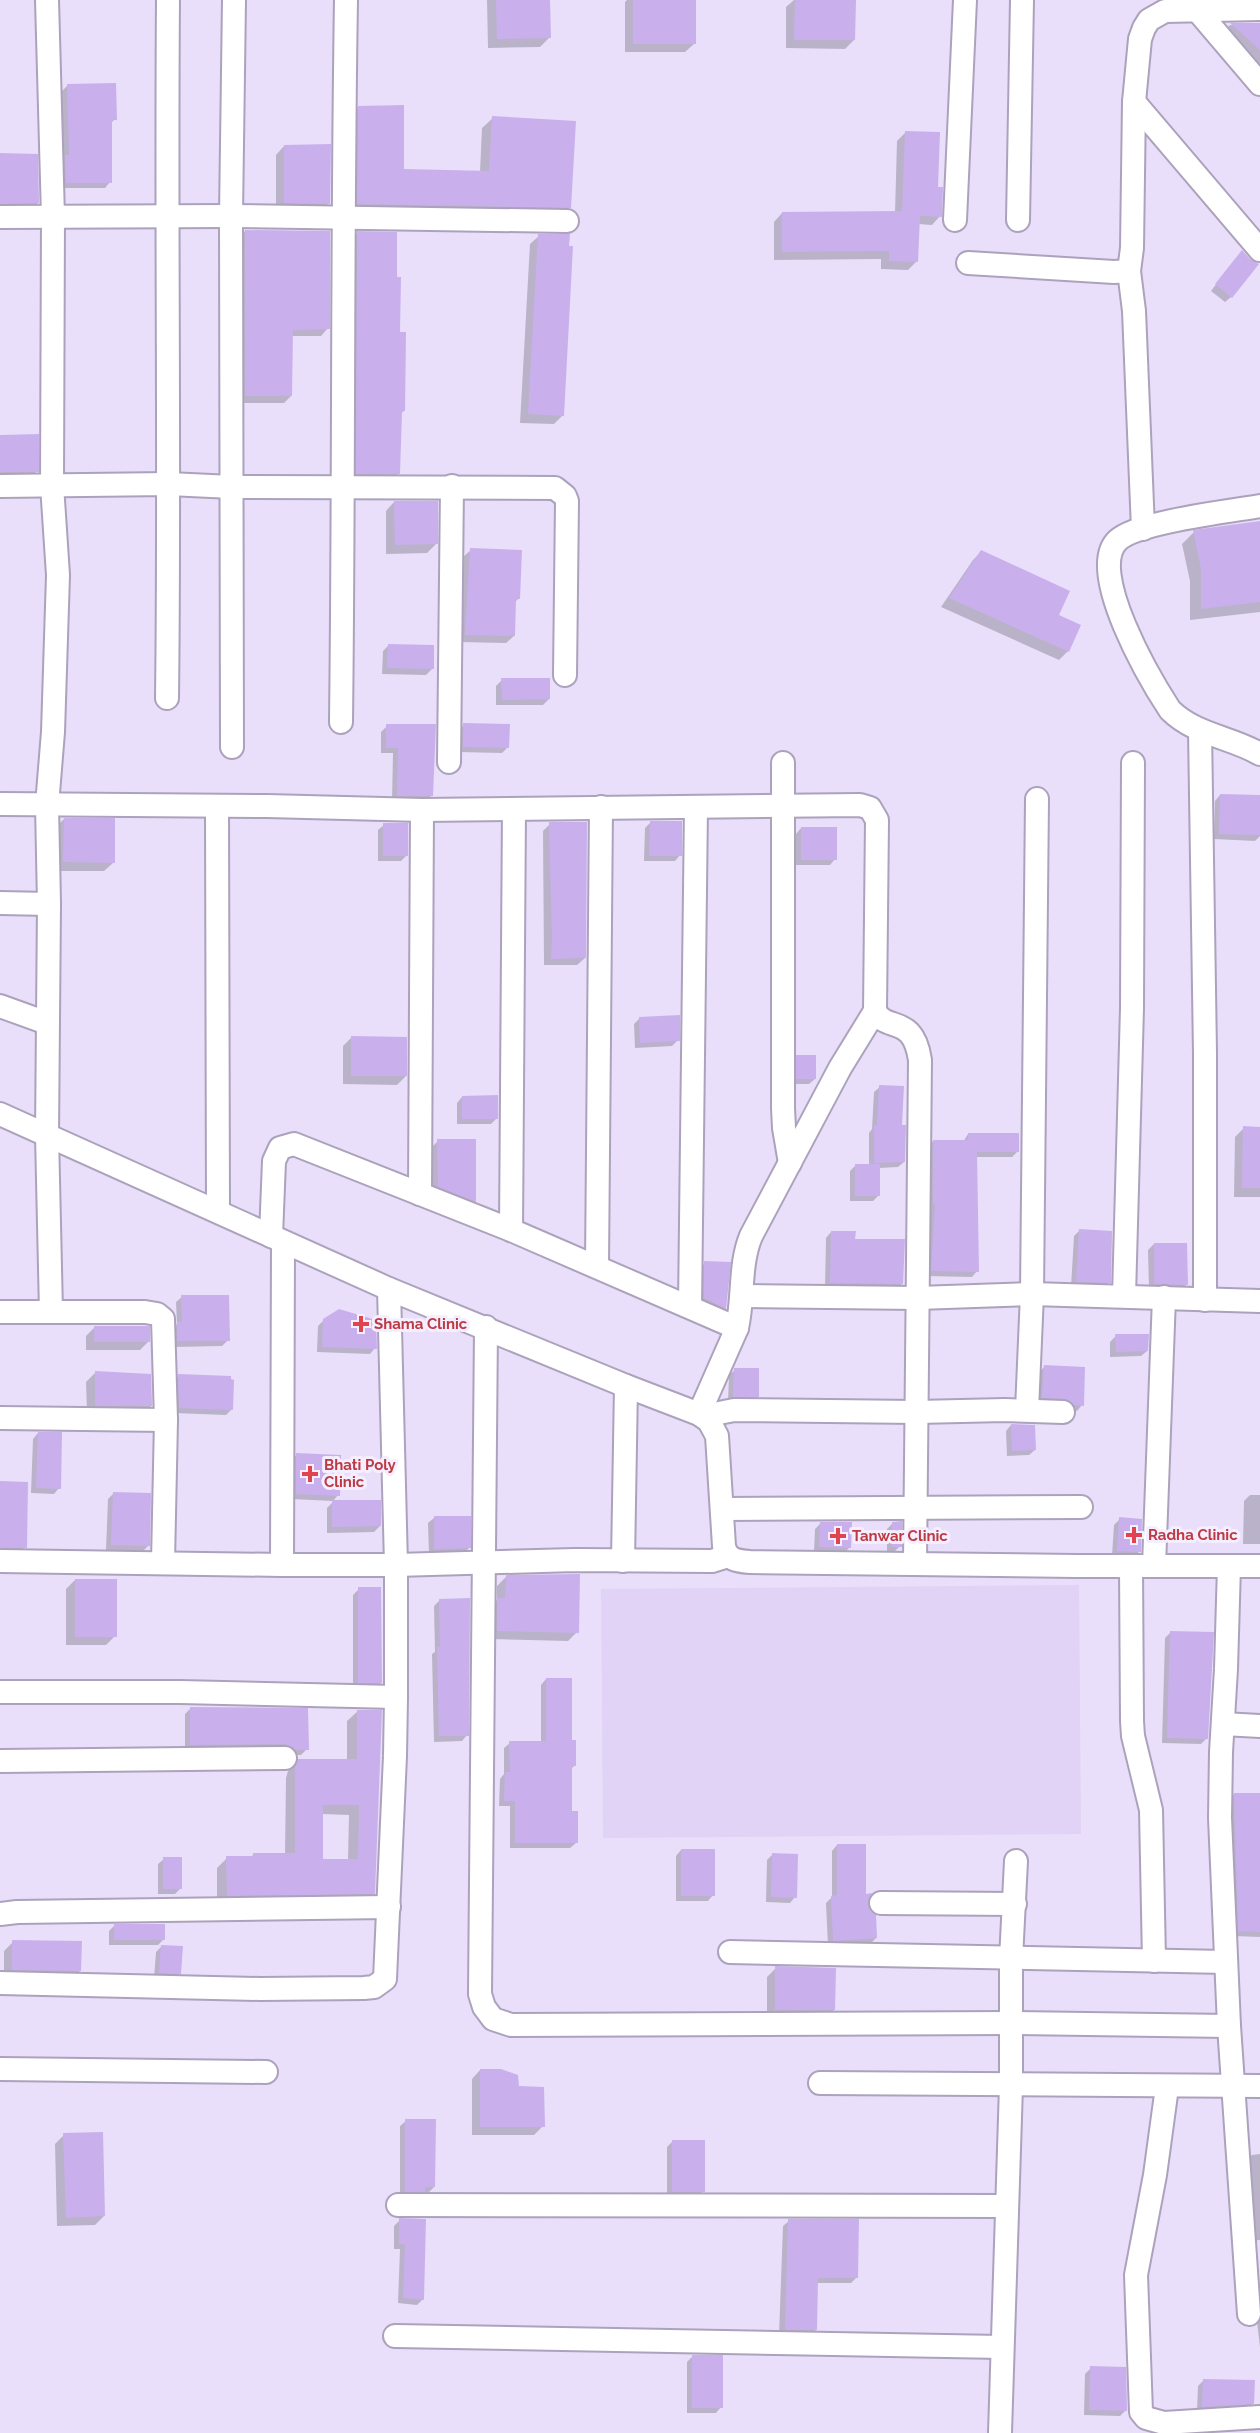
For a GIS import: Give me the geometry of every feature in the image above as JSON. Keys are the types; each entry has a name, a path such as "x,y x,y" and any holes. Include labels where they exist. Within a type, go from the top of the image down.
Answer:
{"street":[{"path":"47,0 53,217 52,485 58,575 53,732 47,805 49,904 47,1135 51,1312"},
{"path":"167,698 170,484 166,216 168,0"},
{"path":"231,747 231,216 234,0"},
{"path":"341,722 344,488 342,219 346,0"},
{"path":"955,219 965,0"},
{"path":"1018,220 1022,0"},
{"path":"1143,529 1135,329 1129,271 1132,248 1134,102 1140,39 1149,21 1165,11 1260,9"},
{"path":"1197,10 1260,84"},
{"path":"1134,102 1260,250"},
{"path":"0,216 231,216 567,221"},
{"path":"968,263 1129,271"},
{"path":"0,486 170,484 344,488 547,486 561,491 565,496 565,675"},
{"path":"448,762 452,486"},
{"path":"1260,506 1143,529 1119,539 1110,551 1109,571 1113,593 1125,630 1170,710 1181,721 1247,746 1260,754"},
{"path":"1200,730 1205,1053 1205,1300"},
{"path":"783,763 783,1108 790,1163"},
{"path":"1124,1296 1132,1008 1133,763"},
{"path":"1027,1410 1032,1294 1037,799"},
{"path":"0,804 422,810 860,805 870,808 877,820 875,1011 850,1048 746,1249 737,1328 704,1417"},
{"path":"217,806 218,1211"},
{"path":"597,1266 601,807"},
{"path":"690,1306 696,807"},
{"path":"511,1230 514,809"},
{"path":"420,1194 422,810"},
{"path":"0,903 49,904"},
{"path":"0,1005 47,1023"},
{"path":"875,1011 881,1019 905,1028 913,1036 919,1053 921,1074 915,1564"},
{"path":"0,1114 389,1289 704,1417 717,1436 719,1445 724,1546 728,1556"},
{"path":"282,1565 274,1161 280,1148 287,1145 302,1146 511,1230 737,1328"},
{"path":"0,1983 260,1989 374,1987 385,1979 396,1696 396,1565 389,1289"},
{"path":"742,1296 918,1298 1032,1294 1260,1301"},
{"path":"1154,1566 1164,1298"},
{"path":"0,1312 145,1312 157,1314 163,1319 166,1420 163,1562"},
{"path":"486,1328 480,1984 484,2007 493,2019 511,2025 1012,2023 1229,2026"},
{"path":"623,1561 626,1386"},
{"path":"704,1417 734,1410 1062,1412"},
{"path":"0,1418 166,1420"},
{"path":"722,1509 1081,1507"},
{"path":"0,1561 396,1565 484,1562 712,1561 728,1556 750,1562 1260,1566"},
{"path":"1131,1566 1132,1721 1150,1810 1154,1961"},
{"path":"1229,1566 1220,1818 1229,2026 1249,2314"},
{"path":"0,1692 180,1692 396,1696"},
{"path":"1223,1725 1260,1726"},
{"path":"0,1761 285,1758"},
{"path":"1000,2433 1005,2206 1011,2086 1011,1959 1016,1904 1016,1861"},
{"path":"881,1903 1016,1904"},
{"path":"0,1914 389,1907"},
{"path":"730,1952 1226,1962"},
{"path":"0,2069 267,2072"},
{"path":"820,2083 1260,2086"},
{"path":"1167,2087 1155,2175 1136,2275 1135,2299 1141,2412 1146,2418 1164,2428 1260,2417"},
{"path":"398,2205 1005,2206"},
{"path":"395,2336 1002,2347"}],"shaded area":[{"path":"1079,1585 1081,1834 603,1838 601,1589"}],"building":[{"path":"496,0 550,0 551,38 497,39"},
{"path":"633,0 696,0 696,44 633,44"},
{"path":"795,0 856,0 855,40 794,40"},
{"path":"1230,23 1260,23 1260,50"},
{"path":"116,83 117,120 112,120 112,183 66,183 65,155 69,155 67,84"},
{"path":"404,105 404,169 489,171 492,116 576,121 571,208 357,204 358,106"},
{"path":"905,131 940,132 938,187 943,187 942,217 920,216 918,262 889,261 889,251 782,252 782,212 902,211"},
{"path":"331,144 330,204 284,203 284,145"},
{"path":"0,153 38,154 39,203 0,204"},
{"path":"245,230 330,231 330,329 293,330 292,396 245,396"},
{"path":"357,231 397,232 397,277 401,277 400,332 406,332 405,411 402,411 400,474 356,474"},
{"path":"538,234 570,234 569,246 573,246 564,416 528,414"},
{"path":"1242,250 1250,259 1259,264 1232,298 1215,284"},
{"path":"39,434 39,472 0,472 0,435"},
{"path":"394,501 438,501 438,544 395,545"},
{"path":"1260,521 1260,602 1201,609 1201,569 1193,530"},
{"path":"470,548 522,550 520,599 516,599 515,636 465,635"},
{"path":"981,550 1070,591 1059,615 1081,625 1069,652 949,598"},
{"path":"388,644 434,645 434,669 387,668"},
{"path":"501,678 550,678 550,699 502,700"},
{"path":"463,723 510,724 509,748 463,747"},
{"path":"386,724 436,724 433,796 397,796 398,748 386,748"},
{"path":"1220,794 1260,795 1260,835 1219,834"},
{"path":"64,818 115,818 115,863 63,862"},
{"path":"650,821 682,821 682,856 649,856"},
{"path":"549,822 587,822 586,958 551,959"},
{"path":"383,823 408,823 408,856 383,856"},
{"path":"801,827 837,827 837,860 801,860"},
{"path":"680,1015 680,1041 640,1043 639,1017"},
{"path":"351,1036 407,1037 407,1076 351,1076"},
{"path":"796,1055 816,1055 816,1079 796,1079"},
{"path":"879,1085 904,1086 902,1125 906,1125 905,1162 874,1163 874,1125 877,1125"},
{"path":"498,1095 498,1119 462,1119 462,1096"},
{"path":"1243,1126 1260,1127 1260,1188 1242,1188"},
{"path":"968,1133 1019,1133 1019,1152 977,1152 979,1272 931,1271 935,1204 933,1204 933,1140 968,1140"},
{"path":"437,1139 476,1139 476,1202 438,1187"},
{"path":"855,1164 880,1164 880,1196 855,1196"},
{"path":"1079,1229 1112,1231 1111,1283 1076,1282"},
{"path":"831,1231 856,1231 855,1239 905,1239 903,1284 830,1283"},
{"path":"1154,1243 1187,1243 1188,1285 1154,1284"},
{"path":"704,1261 731,1262 726,1309 704,1298"},
{"path":"181,1295 229,1295 230,1341 177,1341 177,1322 182,1322"},
{"path":"339,1309 376,1320 377,1349 322,1347 323,1319"},
{"path":"94,1326 150,1326 150,1342 94,1342"},
{"path":"1115,1334 1149,1334 1148,1351 1116,1352"},
{"path":"1044,1365 1085,1367 1084,1406 1075,1405 1064,1399 1042,1398"},
{"path":"734,1368 759,1368 759,1397 733,1397"},
{"path":"95,1371 151,1374 152,1406 95,1406"},
{"path":"178,1374 231,1376 234,1380 233,1410 179,1408"},
{"path":"1011,1424 1035,1425 1036,1450 1012,1451"},
{"path":"38,1432 62,1432 61,1489 36,1488"},
{"path":"296,1453 341,1455 340,1496 296,1494"},
{"path":"0,1481 28,1482 27,1548 0,1548"},
{"path":"113,1492 151,1493 150,1546 111,1545"},
{"path":"332,1500 381,1500 381,1526 332,1527"},
{"path":"434,1516 471,1516 471,1548 434,1549"},
{"path":"1119,1517 1142,1519 1141,1552 1117,1551"},
{"path":"902,1521 902,1547 892,1547 892,1522"},
{"path":"820,1522 852,1522 851,1548 819,1547"},
{"path":"580,1574 579,1633 497,1631 497,1598 505,1598 506,1575"},
{"path":"75,1579 117,1579 117,1637 75,1637"},
{"path":"358,1587 381,1587 382,1683 358,1683"},
{"path":"470,1598 469,1736 439,1736 437,1647 440,1647 439,1599"},
{"path":"1170,1631 1214,1632 1208,1739 1167,1738"},
{"path":"546,1678 572,1678 572,1740 576,1740 576,1766 572,1766 572,1811 578,1811 578,1843 515,1843 515,1801 504,1801 505,1772 510,1772 509,1741 546,1741"},
{"path":"190,1707 308,1708 309,1750 296,1750 285,1744 190,1745"},
{"path":"357,1710 382,1710 375,1894 227,1896 226,1856 253,1856 253,1853 295,1853 295,1766 298,1759 357,1759","holes":["323,1805 359,1805 358,1859 323,1859"]},
{"path":"1234,1793 1260,1793 1260,1932 1238,1931"},
{"path":"837,1844 866,1844 866,1894 872,1893 868,1903 870,1910 876,1915 877,1938 833,1941 831,1896 837,1895"},
{"path":"681,1849 715,1849 715,1896 681,1896"},
{"path":"772,1853 798,1854 797,1898 771,1897"},
{"path":"163,1857 182,1857 182,1889 163,1889"},
{"path":"114,1924 165,1924 165,1940 114,1940"},
{"path":"12,1940 82,1941 81,1971 12,1970"},
{"path":"161,1945 183,1946 181,1974 159,1973"},
{"path":"775,1966 836,1968 835,2010 775,2010"},
{"path":"480,2069 501,2069 518,2075 519,2086 544,2087 545,2127 480,2127"},
{"path":"405,2119 436,2119 435,2187 425,2187 425,2192 405,2192"},
{"path":"103,2132 105,2216 66,2218 63,2133"},
{"path":"672,2140 705,2140 705,2192 672,2192"},
{"path":"399,2218 426,2219 424,2300 403,2298 405,2244 399,2244"},
{"path":"788,2219 859,2219 858,2278 818,2278 817,2330 785,2330"},
{"path":"692,2355 723,2355 723,2408 692,2408"},
{"path":"1090,2366 1126,2367 1127,2411 1089,2410"},
{"path":"1203,2379 1255,2380 1254,2404 1202,2407"}],"place":[{"name":"Shama Clinic","path":"361,1324"},
{"name":"Bhati Poly Clinic","path":"310,1474"},
{"name":"Radha Clinic","path":"1134,1535"},
{"name":"Tanwar Clinic","path":"838,1536"}]}
